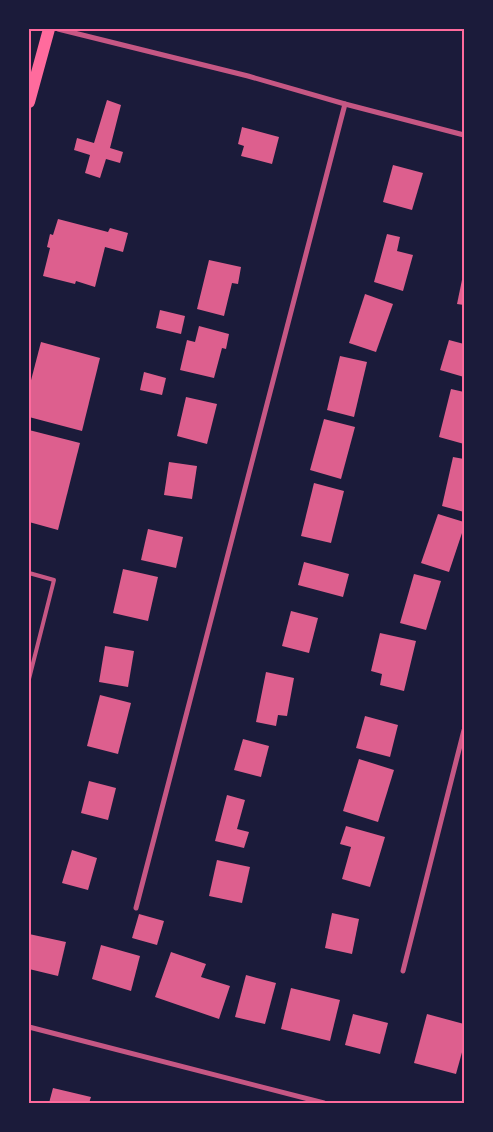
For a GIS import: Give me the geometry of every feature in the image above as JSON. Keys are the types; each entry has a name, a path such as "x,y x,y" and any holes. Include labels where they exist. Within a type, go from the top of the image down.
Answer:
{"main road":[{"path":"29,102 49,29"}],"street":[{"path":"58,29 248,76 464,135"},
{"path":"136,908 345,104"},
{"path":"403,971 464,730"},
{"path":"29,1027 324,1103"}],"lane":[{"path":"29,573 54,580 29,679"}],"building":[{"path":"107,100 121,105 110,148 123,152 120,163 106,159 100,178 85,173 90,155 74,150 77,138 94,143"},
{"path":"242,127 279,137 272,164 241,156 244,146 238,144"},
{"path":"393,165 423,173 412,210 383,202"},
{"path":"58,219 108,232 110,228 128,233 123,252 105,247 95,287 76,281 75,284 43,276 50,248 47,247 50,234 53,235"},
{"path":"387,234 400,237 397,251 413,255 403,291 374,282"},
{"path":"209,260 241,267 238,284 232,283 224,316 197,309"},
{"path":"464,275 464,305 457,304"},
{"path":"365,294 393,304 376,352 349,343"},
{"path":"160,310 185,316 181,334 156,328"},
{"path":"199,326 229,334 226,349 222,348 214,378 180,370 187,340 195,342"},
{"path":"449,340 464,344 464,377 440,370"},
{"path":"41,342 100,358 82,431 29,417 29,388"},
{"path":"340,356 367,362 354,417 327,410"},
{"path":"144,372 166,378 162,395 140,390"},
{"path":"451,389 464,392 464,444 439,437"},
{"path":"186,397 217,404 207,444 177,436"},
{"path":"324,419 355,427 341,479 310,470"},
{"path":"29,430 80,443 58,530 29,522"},
{"path":"453,457 464,459 464,512 442,506"},
{"path":"169,462 197,466 192,499 164,495"},
{"path":"314,483 344,491 331,543 301,536"},
{"path":"438,514 464,522 449,572 421,563"},
{"path":"148,529 183,537 176,568 141,560"},
{"path":"304,562 349,574 343,597 298,585"},
{"path":"123,569 158,577 148,621 113,613"},
{"path":"414,574 441,581 426,630 400,623"},
{"path":"291,611 318,618 309,653 282,646"},
{"path":"380,633 416,641 404,691 380,685 382,674 371,671"},
{"path":"105,646 134,651 128,687 99,682"},
{"path":"266,672 294,678 287,716 278,715 276,726 256,722"},
{"path":"100,695 131,703 118,754 87,746"},
{"path":"365,716 398,725 390,757 356,748"},
{"path":"243,739 269,746 261,777 234,770"},
{"path":"359,759 394,770 378,822 343,811"},
{"path":"89,781 116,788 108,820 81,813"},
{"path":"227,795 245,800 237,829 249,832 244,848 215,841"},
{"path":"346,826 385,837 370,887 342,879 351,847 340,844"},
{"path":"72,850 97,858 88,890 62,883"},
{"path":"217,860 250,867 242,903 209,896"},
{"path":"332,913 359,919 352,954 325,948"},
{"path":"139,914 164,921 157,945 132,938"},
{"path":"29,934 66,942 58,976 29,969"},
{"path":"101,945 140,956 131,991 92,979"},
{"path":"171,952 206,964 201,977 230,986 219,1019 155,997"},
{"path":"246,975 276,983 265,1024 235,1017"},
{"path":"291,988 340,1000 330,1041 281,1029"},
{"path":"353,1014 388,1023 380,1054 345,1045"},
{"path":"427,1014 464,1024 464,1045 456,1074 414,1063"},
{"path":"53,1088 91,1097 89,1103 49,1103"}]}
